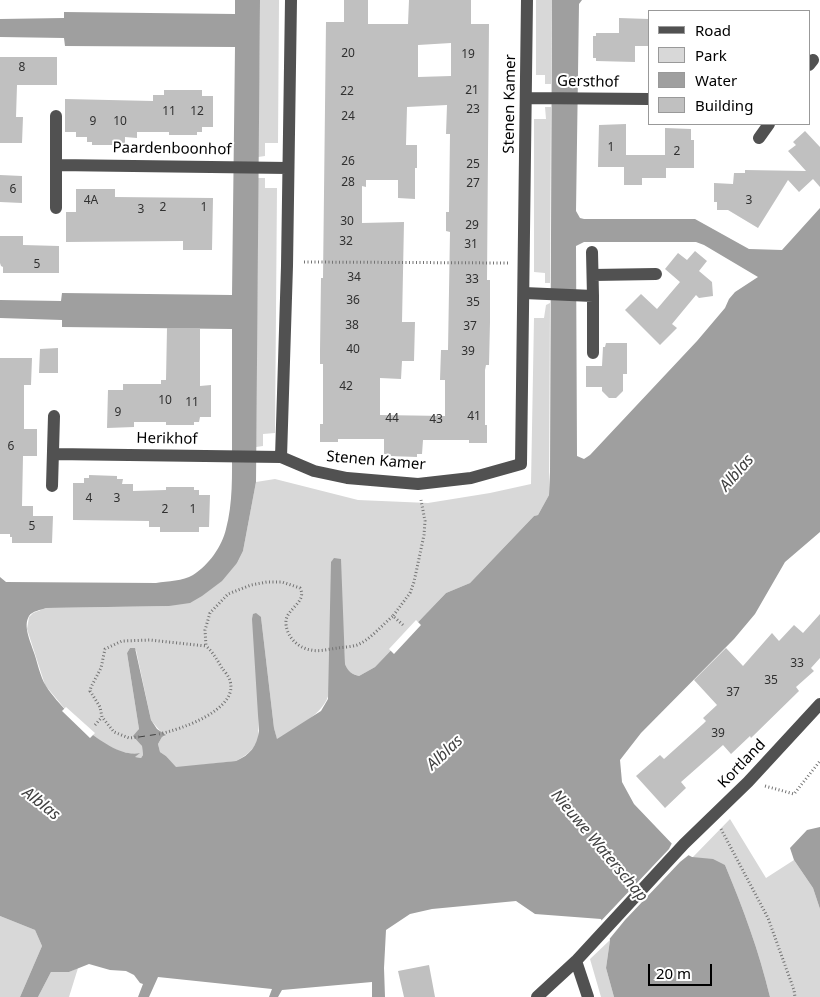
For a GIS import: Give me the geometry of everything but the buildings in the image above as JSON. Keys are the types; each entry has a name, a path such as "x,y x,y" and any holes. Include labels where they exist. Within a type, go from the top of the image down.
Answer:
{"street":[{"path":"281,457 287,262 291,0"},
{"name":"Stenen Kamer","path":"281,457 314,471 346,478 418,484 471,478 521,464 529,294 524,263 527,0"},
{"name":"Gersthof","path":"526,98 648,99"},
{"path":"56,116 56,208"},
{"path":"759,138 768,125"},
{"name":"Paardenboonhof","path":"56,164 288,168"},
{"path":"592,252 593,275 588,295 593,353"},
{"path":"593,275 656,274"},
{"path":"529,294 588,295"},
{"path":"52,486 54,416"},
{"name":"Herikhof","path":"53,454 281,457"},
{"name":"Kortland","path":"576,960 684,844 748,782 820,704"},
{"path":"538,997 576,960 588,997"}],"path":[{"path":"287,262 524,263"},
{"path":"206,646 205,630 210,613 228,594 251,585 267,582 282,582 300,588 303,593 302,598 286,616 285,622 287,631 292,639 300,646 311,650 325,650 361,643 393,616 410,593 414,582 424,535 425,521 418,484"},
{"path":"393,616 403,625"},
{"path":"139,737 129,738 114,732 102,717 100,708 90,691 101,668 105,649 122,641 140,640 173,641 206,646 212,652 230,681 228,696 209,715 185,727 159,734"},
{"path":"95,725 102,717"},
{"path":"748,782 794,794 820,761"},
{"path":"712,816 724,833 768,918 795,997"}],"green space":[{"path":"260,0 279,0 278,143 265,143 265,156 258,157"},
{"path":"536,0 552,0 551,84 545,84 545,75 536,75"},
{"path":"545,107 551,107 550,283 545,283 545,273 534,272 534,119 546,119"},
{"path":"258,178 265,178 265,188 277,188 275,433 263,434 263,446 256,447"},
{"path":"550,303 549,495 538,515 534,516 470,583 446,593 375,667 359,676 347,670 345,664 332,559 329,692 327,700 316,714 277,740 261,617 258,740 249,752 236,761 176,768 160,752 158,744 162,737 165,736 151,720 136,650 130,648 127,653 139,729 137,733 142,746 143,755 141,758 134,757 137,755 119,751 102,743 65,709 45,685 27,629 29,617 33,613 46,608 169,606 237,563 243,551 256,482 275,479 358,500 428,503 531,484 534,318 544,318 546,305"},
{"path":"730,819 766,878 794,860 813,888 820,909 820,997 770,997 750,930 725,865 692,858"},
{"path":"0,916 35,930 42,946 20,997 0,997"},
{"path":"610,940 606,968 614,997 601,997 590,959"},
{"path":"78,968 69,997 38,997 51,972 69,972"}],"water":[{"path":"235,0 260,0 256,482 243,551 237,563 222,581 190,603 169,606 46,608 32,613 27,620 27,629 44,682 74,719 101,741 115,749 128,753 140,753 135,757 141,758 143,755 142,746 133,736 139,729 127,653 130,648 135,648 151,720 157,729 166,735 162,737 158,744 160,752 176,767 236,761 252,749 257,741 259,731 253,614 256,613 261,617 274,728 277,739 321,711 328,699 331,562 334,558 341,559 345,664 350,672 359,676 375,667 446,593 470,583 534,516 538,515 549,495 550,472 552,0 582,0 579,4 576,211 580,218 695,219 749,249 782,250 820,208 820,532 785,562 755,614 734,639 641,733 620,760 622,782 634,804 677,849 692,857 713,859 725,865 750,930 770,997 614,997 606,968 610,940 601,919 535,914 516,901 432,909 410,914 386,930 385,997 372,997 372,982 282,990 278,997 269,997 272,989 158,977 149,997 138,997 143,984 134,975 126,971 110,970 89,964 69,972 51,972 38,997 20,997 42,946 35,930 0,916 0,577 6,582 156,583 189,577 204,566 214,555 221,542 230,509 232,479 232,329 62,327 62,320 0,318 0,300 61,301 62,293 232,295 235,47 65,46 64,38 0,37 0,19 64,18 64,12 235,14","holes":["584,242 696,242 758,277 735,292 725,308 697,341 590,455 584,459 577,456 576,246"]},
{"path":"820,827 820,909 813,888 794,860 790,848 807,830"}],"pier":[{"path":"416,620 421,625 394,654 389,649"},
{"path":"66,707 95,733 90,738 62,711"},
{"path":"673,841 690,854 680,862 625,920 607,942 600,922 669,849"}],"ferry route":[{"path":"139,737 159,734"}],"water label":[{"name":"Alblas","path":"737,473"},
{"name":"Alblas","path":"445,753"},
{"name":"Alblas","path":"41,804"},
{"name":"Nieuwe Waterschap","path":"599,846"}]}
